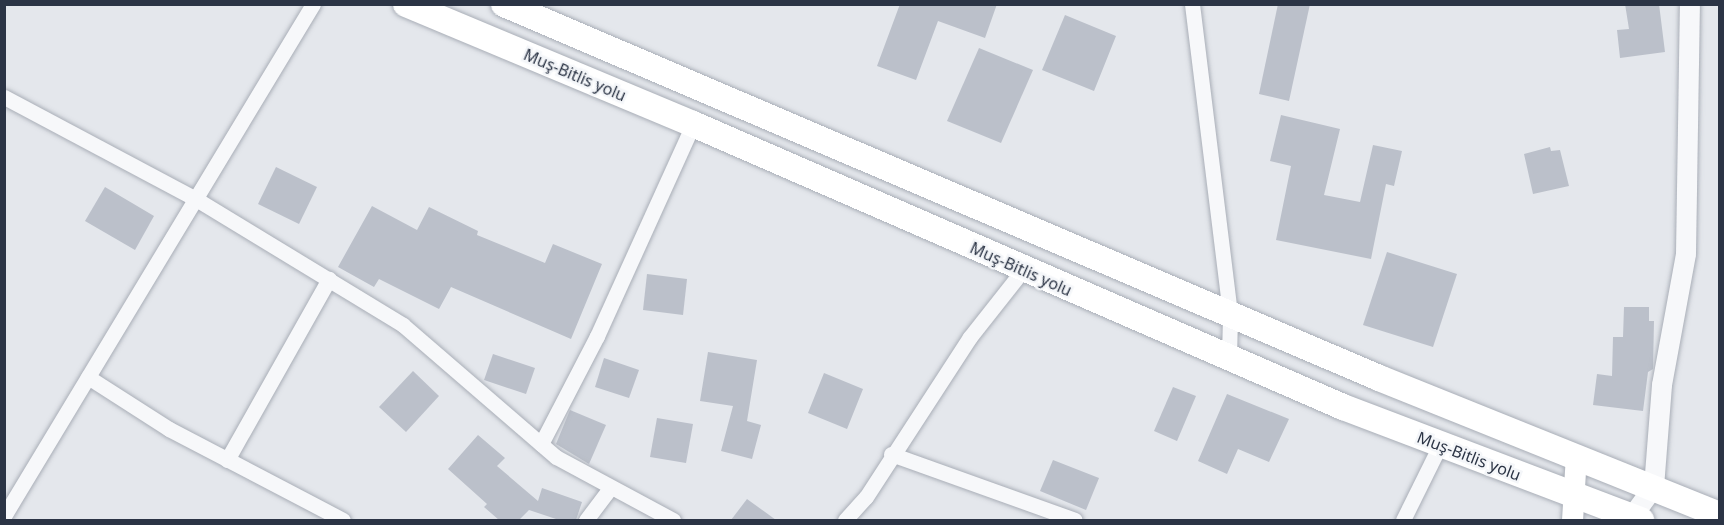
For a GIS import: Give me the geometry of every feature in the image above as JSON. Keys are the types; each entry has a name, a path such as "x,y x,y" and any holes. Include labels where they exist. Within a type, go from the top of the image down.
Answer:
{"highway":[{"name":"Muş-Bitlis yolu","path":"406,4 693,124 1229,358 1440,445 1573,509 1636,519"},
{"path":"504,4 1230,315 1719,515"}],"main road":[{"path":"1573,509 1576,455"}],"street":[{"path":"4,516 312,4"},
{"path":"1192,4 1230,315 1229,358"},
{"path":"1636,519 1654,487 1662,385 1686,254 1690,4"},
{"path":"4,97 196,199 403,325 556,457 673,520"},
{"path":"541,444 597,336 693,124"},
{"path":"845,520 866,497 891,454 970,337 1023,270"},
{"path":"227,460 329,279"},
{"path":"88,377 169,429 343,520"},
{"path":"1403,520 1440,445"},
{"path":"891,454 1075,520"},
{"path":"586,520 611,487"}],"building":[{"path":"900,4 997,4 985,38 938,21 916,80 877,66"},
{"path":"1278,4 1310,4 1289,101 1259,94"},
{"path":"1625,4 1659,4 1665,52 1620,58 1617,30 1629,29"},
{"path":"1065,15 1116,36 1094,91 1042,70"},
{"path":"979,48 1033,70 1001,143 947,121"},
{"path":"1281,115 1340,129 1324,195 1360,202 1373,145 1402,151 1394,186 1386,184 1371,259 1276,240 1291,166 1270,161"},
{"path":"1550,147 1551,151 1560,150 1569,186 1533,194 1524,154"},
{"path":"276,167 317,187 299,224 258,204"},
{"path":"105,187 154,216 135,250 85,221"},
{"path":"372,206 417,230 429,207 478,231 477,235 545,263 553,244 602,264 571,339 451,287 439,309 379,279 374,287 338,267"},
{"path":"1387,252 1457,274 1433,347 1363,325"},
{"path":"647,274 687,279 683,315 643,310"},
{"path":"1624,307 1649,307 1649,321 1654,321 1653,369 1648,372 1643,411 1593,405 1597,374 1612,376 1613,337 1623,337"},
{"path":"708,352 757,360 747,421 761,425 752,459 721,451 733,406 700,401"},
{"path":"493,354 535,368 526,394 484,380"},
{"path":"604,358 639,370 629,398 595,387"},
{"path":"413,371 439,396 406,432 379,407"},
{"path":"824,373 863,389 847,429 808,413"},
{"path":"1173,387 1196,396 1177,441 1154,431"},
{"path":"1227,394 1289,419 1269,462 1238,449 1227,474 1198,461"},
{"path":"570,410 606,425 589,464 556,444"},
{"path":"657,418 693,424 686,463 650,457"},
{"path":"478,435 505,458 497,466 538,501 542,488 582,502 576,520 559,520 529,510 519,520 499,520 484,507 487,504 448,469"},
{"path":"1053,460 1099,478 1086,510 1040,491"},
{"path":"747,499 776,520 731,520"}]}
